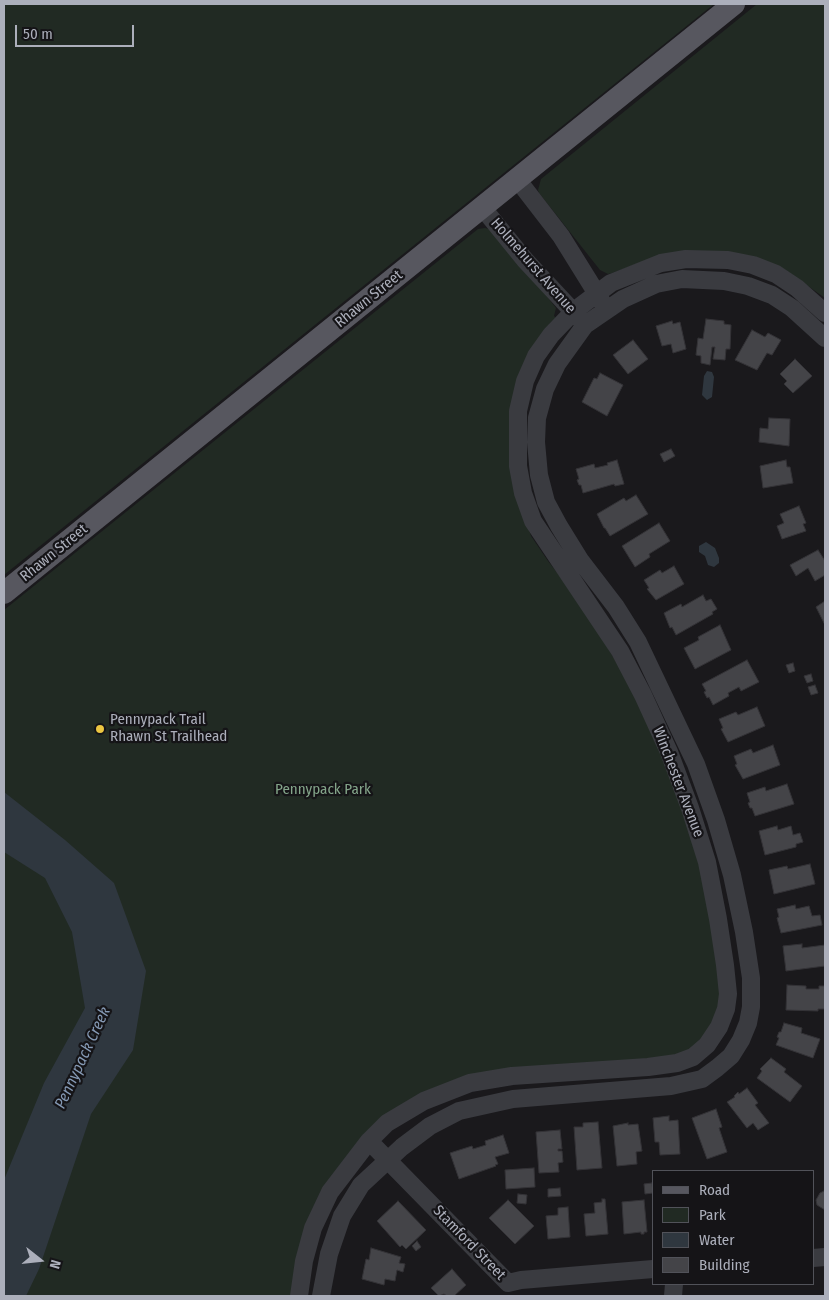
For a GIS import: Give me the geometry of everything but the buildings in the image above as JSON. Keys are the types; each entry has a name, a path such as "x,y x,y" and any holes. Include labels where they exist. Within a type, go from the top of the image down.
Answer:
{"main road":[{"name":"Rhawn Street","path":"4,593 734,4"}],"street":[{"name":"Holmehurst Avenue","path":"517,179 562,236 606,309"},
{"name":"Holmehurst Avenue","path":"482,207 526,260 585,325"},
{"name":"Winchester Avenue","path":"299,1296 304,1261 313,1228 330,1192 369,1141 387,1123 424,1101 470,1083 512,1076 648,1067 677,1063 693,1056 707,1046 719,1027 726,1009 727,1000 725,965 707,862 690,808 651,711 620,652 533,521 518,466 518,411 525,381 536,356 551,335 574,311 611,283 660,263 686,259 728,260 753,265 776,274 796,288 825,313"},
{"name":"Winchester Avenue","path":"321,1296 329,1254 342,1216 361,1185 430,1126 459,1111 485,1104 546,1095 671,1086 702,1079 731,1056 741,1040 748,1023 751,1003 751,978 732,875 716,820 696,764 638,642 616,607 580,560 546,502 539,475 536,442 537,418 545,388 556,364 585,325 606,309 656,284 682,279 724,281 748,286 772,295 792,308 825,338"},
{"path":"620,652 638,642"},
{"path":"727,1000 751,1003"},
{"name":"Stamford Street","path":"369,1141 506,1290 521,1280 652,1269"}],"green space":[{"path":"4,4 714,4 4,575"},
{"path":"757,4 825,4 825,298 784,269 664,254 608,274 600,270 539,193 541,179"},
{"name":"Pennypack Park","path":"485,228 496,231 556,308 554,316 556,318 551,322 526,364 512,478 531,536 583,606 640,702 698,848 724,1002 702,1043 672,1058 455,1081 344,1162 294,1296 4,1296 4,610 478,229"}],"water":[{"path":"707,371 712,372 714,377 712,397 707,400 702,395 704,376"},
{"path":"706,542 715,548 719,558 719,563 714,567 708,565 705,556 699,552 699,546"},
{"name":"Pennypack Creek","path":"4,792 65,840 114,883 146,971 133,1050 91,1114 39,1269 26,1296 4,1296 4,1180 44,1083 85,1008 72,932 45,878 4,852"}],"place":[{"name":"Pennypack Trail Rhawn St Trailhead","path":"100,729"}]}
